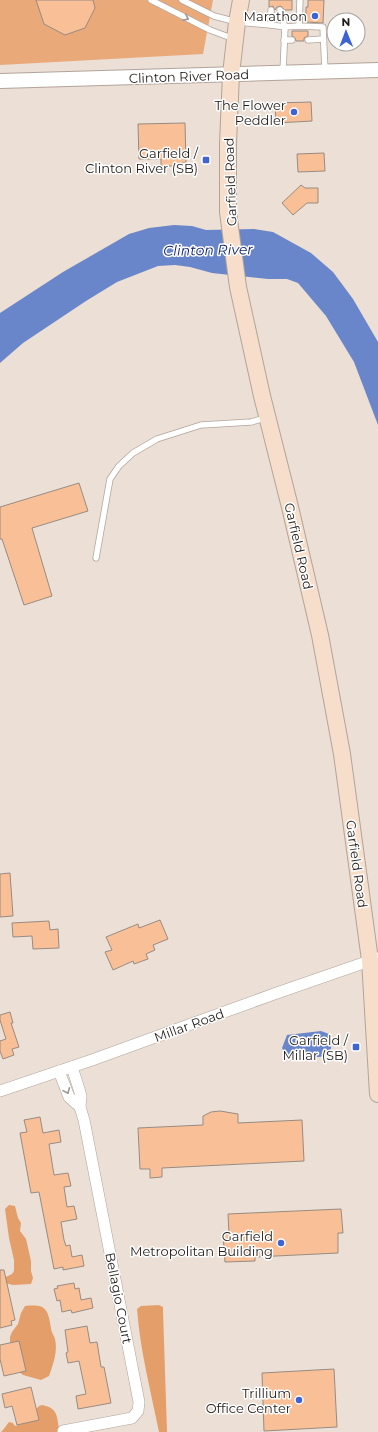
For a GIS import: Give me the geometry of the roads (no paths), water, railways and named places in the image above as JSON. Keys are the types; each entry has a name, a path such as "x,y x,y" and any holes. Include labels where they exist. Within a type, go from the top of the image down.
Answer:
{"main road":[{"name":"Garfield Road","path":"241,0 231,74 228,144 228,212 238,287 267,417 320,635 342,754 374,959 378,1094"}],"street":[{"name":"Clinton River Road","path":"0,81 378,70"},
{"name":"Millar Road","path":"0,1091 72,1067 374,959"},
{"name":"Bellagio Court","path":"63,1431 132,1418 138,1411 139,1402 84,1120 80,1107 81,1096 72,1067"},
{"name":"Bellagio Court","path":"60,1071 67,1092 72,1101 80,1107"}],"lane":[{"path":"151,0 210,30 235,40"},
{"path":"182,0 214,16 237,22 285,27 323,27 325,71"},
{"path":"299,26 300,0"},
{"path":"271,10 271,25"},
{"path":"280,10 285,27 282,72"},
{"path":"308,40 324,39"},
{"path":"284,40 292,40"},
{"path":"96,558 110,479 119,466 133,453 157,439 201,425 251,422 267,417"}],"water":[{"name":"Clinton River","path":"174,225 192,226 206,230 254,229 273,232 311,253 333,272 353,299 378,342 378,425 354,362 326,316 298,283 287,279 268,279 212,273 190,267 175,265 158,266 117,282 86,301 23,343 0,363 0,313 63,272 129,234 149,228"},
{"path":"321,1031 329,1034 331,1047 328,1054 320,1057 299,1057 285,1054 282,1048 287,1035"}],"place":[{"name":"Marathon","path":"315,16"},
{"name":"The Flower Peddler","path":"294,112"},
{"name":"Garfield / Clinton River (SB)","path":"206,160"},
{"name":"Garfield / Millar (SB)","path":"356,1047"},
{"name":"Garfield Metropolitan Building","path":"281,1243"},
{"name":"Trillium Office Center","path":"299,1400"}]}
